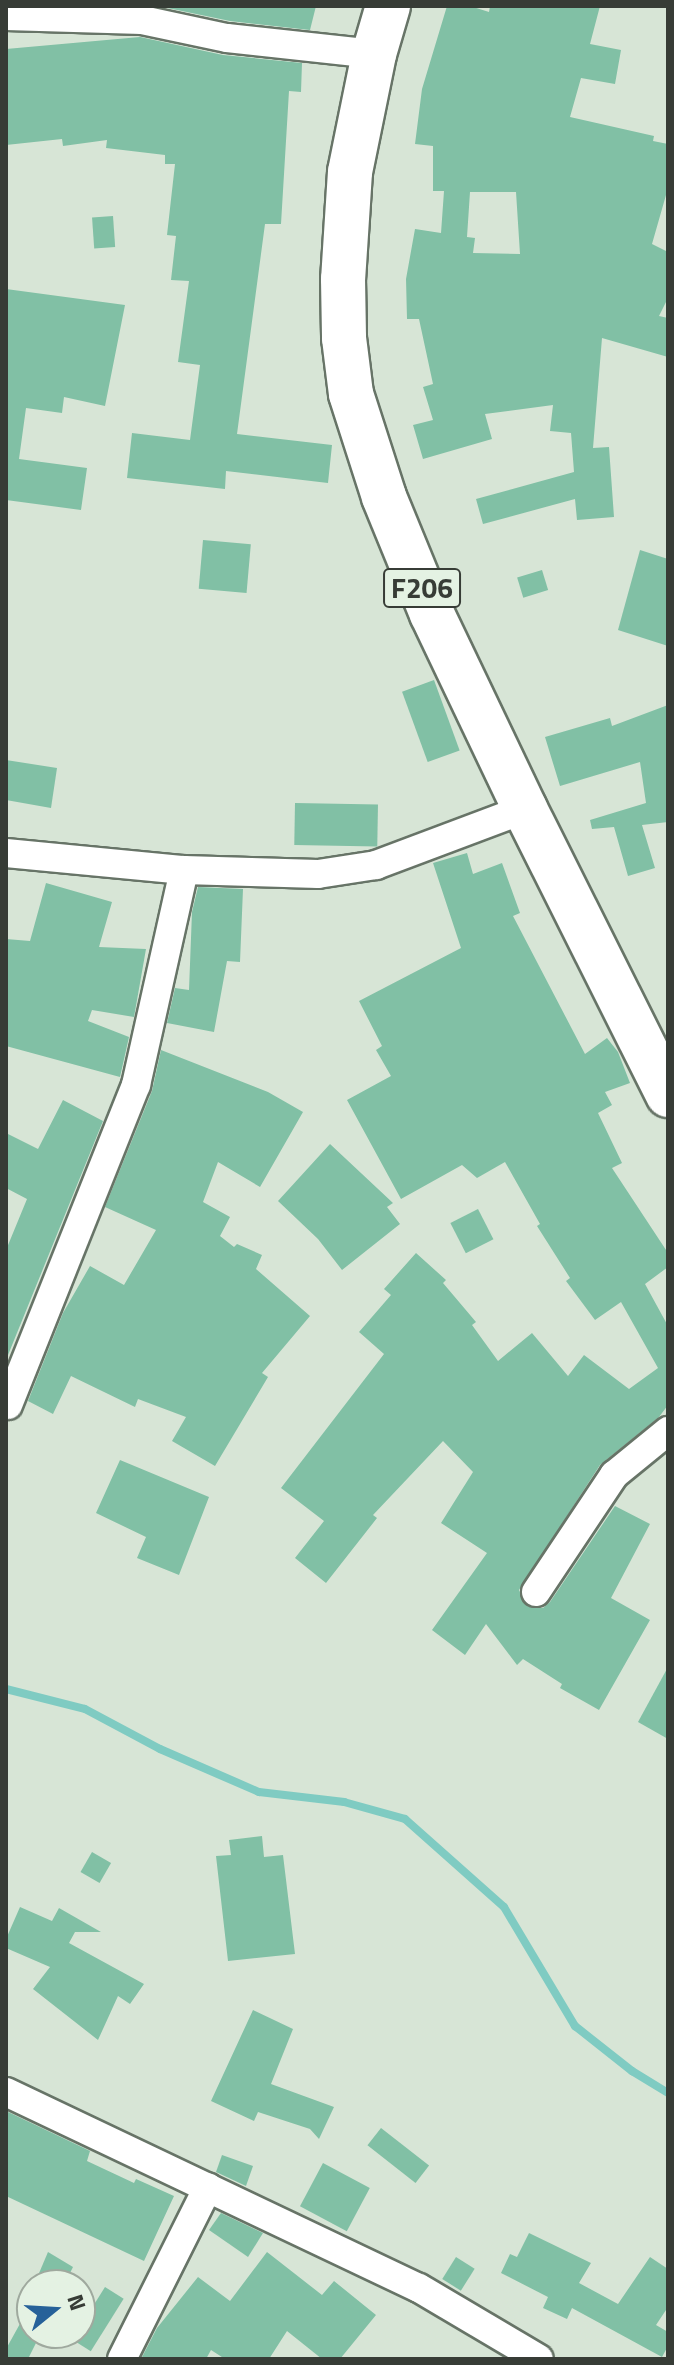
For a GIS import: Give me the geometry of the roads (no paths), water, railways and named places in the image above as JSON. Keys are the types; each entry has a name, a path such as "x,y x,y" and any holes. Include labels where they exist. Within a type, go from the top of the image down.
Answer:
{"main road":[{"name":"F206","path":"380,27 350,172 343,279 344,338 351,394 384,497 420,585 525,809 668,1095"}],"street":[{"path":"6,16 142,20 227,38 380,27"},
{"path":"6,853 184,870 318,874 376,865 525,809"},
{"path":"8,1405 136,1085 184,870"},
{"path":"536,1592 614,1475 668,1431"},
{"path":"6,2092 419,2288 539,2359"},
{"path":"122,2359 208,2187"}],"waterway":[{"path":"6,1689 85,1709 160,1749 259,1792 344,1802 405,1819 504,1907 575,2026 632,2071 668,2093"}]}
